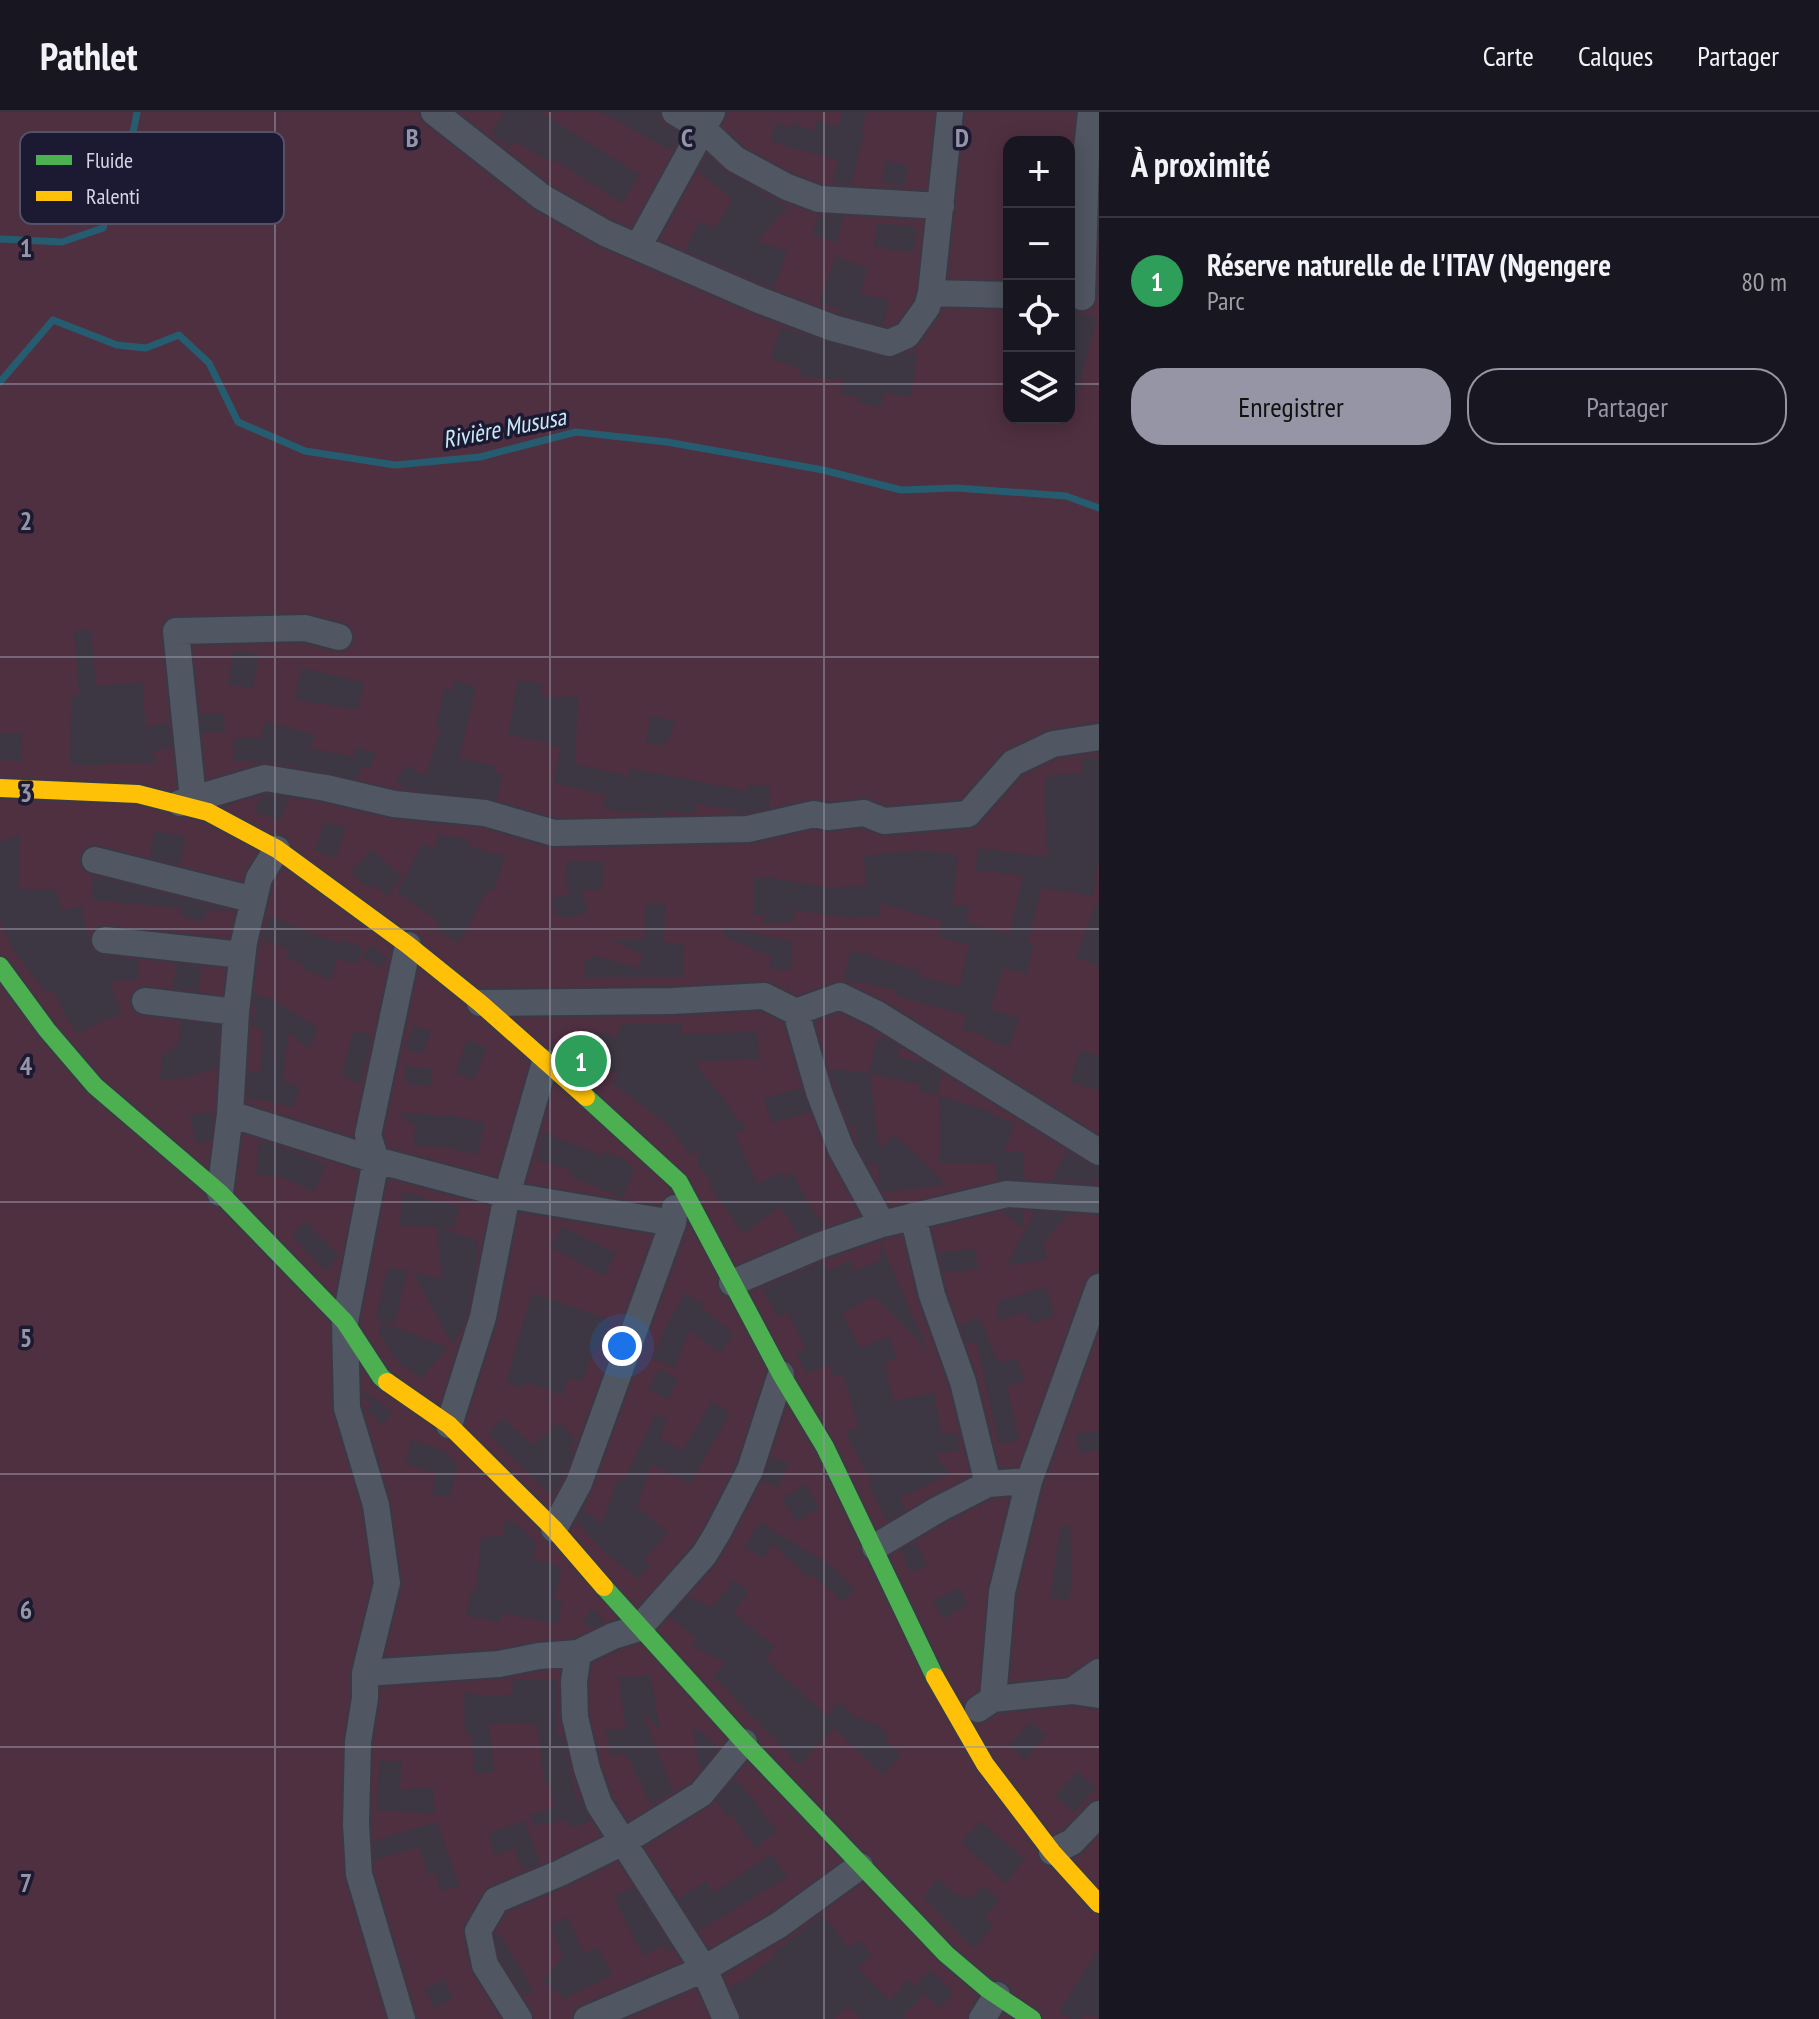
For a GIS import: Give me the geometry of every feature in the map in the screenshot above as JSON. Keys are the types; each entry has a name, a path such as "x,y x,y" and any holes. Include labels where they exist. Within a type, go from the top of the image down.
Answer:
{"street":[{"path":"434,112 542,197 605,233 818,322 889,343 907,335 927,307 931,293 950,112"},
{"path":"675,112 707,120 735,159 787,187 819,199 941,206"},
{"path":"1083,297 1086,159 1091,112"},
{"path":"638,247 707,120"},
{"path":"931,293 1003,295"},
{"path":"185,802 176,631 305,628 339,637"},
{"path":"185,802 265,778 394,804 485,813 554,833 748,829 814,814 828,817 864,813 884,821 968,814 1013,763 1053,744 1099,737"},
{"path":"0,788 138,794 185,802 277,849 408,945 480,1003 632,1136 679,1182 781,1374 825,1447 875,1547 923,1656 985,1764 1052,1852 1099,1904"},
{"path":"220,1193 230,1114 242,955 259,878 277,849"},
{"path":"95,860 254,900"},
{"path":"105,940 242,955"},
{"path":"402,2019 359,1874 358,1742 365,1698 365,1673 387,1583 376,1505 347,1408 345,1322 376,1160 368,1135 408,945"},
{"path":"0,966 47,1030 95,1086 220,1193 345,1322 381,1377 449,1425 554,1529 639,1628 744,1742 946,1954 1032,2019"},
{"path":"480,1003 672,1001 764,996 796,1012 840,996 877,1014 1099,1152"},
{"path":"145,1001 236,1012"},
{"path":"796,1012 819,1092 841,1149 882,1224"},
{"path":"449,1425 483,1317 507,1195 545,1062"},
{"path":"230,1114 376,1160 507,1195 673,1223"},
{"path":"554,1529 579,1483 673,1223 679,1182"},
{"path":"732,1283 821,1245 882,1224 1007,1194 1099,1200"},
{"path":"913,1216 932,1295 963,1382 988,1484"},
{"path":"993,1699 1002,1592 1029,1481 1099,1287"},
{"path":"365,1673 499,1664 539,1656 578,1653 613,1636 639,1628 704,1555 718,1532 750,1470 781,1374"},
{"path":"875,1547 988,1484 1029,1481"},
{"path":"578,1653 574,1682 575,1717 599,1804 704,1969 726,2019"},
{"path":"1072,1691 1099,1672"},
{"path":"961,1721 993,1699 1072,1691 1099,1695"},
{"path":"519,2019 485,1965 478,1931 496,1900 625,1841 701,1794 744,1742"},
{"path":"1052,1852 1072,1842 1099,1814"},
{"path":"587,2019 704,1969 779,1925 860,1866"},
{"path":"982,2019 997,1995"}],"shaded area":[{"path":"0,112 1099,112 1099,2019 0,2019"}],"building":[{"path":"504,112 540,112 640,175 622,203 555,160 553,163 514,141 509,147 491,133"},
{"path":"601,112 659,112 659,122 681,134 672,151"},
{"path":"842,112 866,112 861,133 864,134 851,185 832,184 838,160 770,140 776,122 791,128 793,123 814,131 816,121 838,127"},
{"path":"707,155 727,173 788,207 757,241 787,252 774,288 685,250 699,221 715,229 732,199 698,171"},
{"path":"885,161 908,165 904,186 882,182"},
{"path":"818,215 843,216 837,242 813,236"},
{"path":"877,223 917,227 914,252 874,247"},
{"path":"836,256 867,269 860,294 888,299 884,325 838,313 839,309 819,302"},
{"path":"1075,312 1097,318 1075,401"},
{"path":"781,328 885,358 917,354 911,397 883,393 881,406 858,403 859,397 841,395 843,380 799,376 800,369 771,358"},
{"path":"91,629 96,686 142,682 146,727 169,723 172,748 153,751 156,763 70,764 71,695 79,695 74,631"},
{"path":"233,650 259,654 253,688 228,684"},
{"path":"302,668 364,682 358,710 294,699"},
{"path":"455,680 476,686 459,758 496,766 495,773 502,774 497,800 408,789 396,783 405,765 426,776 441,726 436,725 445,688 452,690"},
{"path":"518,680 543,684 541,698 578,696 575,764 629,776 630,768 747,791 748,785 770,787 769,808 745,813 697,803 695,814 663,811 663,815 658,815 628,811 627,814 603,808 606,795 554,783 560,747 547,747 547,742 508,735"},
{"path":"224,713 225,732 202,733 200,714"},
{"path":"650,717 674,720 671,738 667,738 666,745 646,743"},
{"path":"265,721 315,735 310,748 353,757 356,747 375,752 370,769 362,767 356,779 273,762 233,762 233,737 261,737"},
{"path":"0,733 22,733 21,761 0,760"},
{"path":"1081,758 1099,758 1099,859 1093,896 1041,888 1028,943 1034,943 1027,973 1003,968 991,1009 1019,1018 1009,1047 986,1039 987,1036 962,1029 966,1015 895,994 896,990 844,980 850,951 919,970 918,976 959,987 969,945 938,937 942,921 879,903 880,916 850,918 794,910 793,922 763,924 766,915 754,915 754,878 832,888 866,885 864,856 918,850 958,855 952,905 969,906 967,923 1009,935 1023,875 975,870 978,848 1047,857 1045,775 1081,774"},
{"path":"261,796 289,798 280,820 255,812"},
{"path":"325,821 346,828 335,858 315,850"},
{"path":"154,831 185,836 180,865 150,857"},
{"path":"20,834 20,889 55,890 62,910 81,906 91,950 103,956 138,960 139,980 110,981 122,1014 79,1034 68,1021 53,990 47,993 12,948 0,920 0,842"},
{"path":"438,834 470,840 468,846 505,856 494,891 488,889 459,943 436,931 440,923 397,892 423,843 435,849"},
{"path":"372,849 402,877 388,896 372,884 368,888 350,872"},
{"path":"603,861 602,890 567,891 566,862"},
{"path":"93,876 227,911 207,910 204,922 179,915 181,908 91,900"},
{"path":"582,890 588,913 566,918 555,914 553,898"},
{"path":"1099,902 1099,966 1076,957"},
{"path":"646,904 665,904 664,943 684,944 683,977 584,977 585,959 591,959 592,955 638,968 643,955 611,940 644,940"},
{"path":"270,916 340,944 342,939 363,948 357,964 337,959 331,980 302,968 304,965 286,957 289,950 261,939"},
{"path":"726,928 792,941 791,970 770,969 771,956 723,936"},
{"path":"371,945 387,957 380,968 363,958"},
{"path":"176,964 201,967 198,991 173,988"},
{"path":"254,993 265,999 267,996 317,1027 310,1049 288,1033 283,1081 299,1086 293,1108 271,1101 247,1099 249,1071 260,1072 263,1032 251,1024 257,1010 253,1007"},
{"path":"181,1021 219,1026 217,1068 185,1078 160,1079 163,1054 178,1046"},
{"path":"622,1024 682,1024 681,1034 757,1032 759,1059 694,1062 747,1130 735,1134 757,1184 780,1173 787,1182 785,1176 793,1173 810,1207 825,1225 800,1237 780,1206 744,1234 709,1186 712,1184 698,1165 698,1148 691,1156 668,1125 612,1083 619,1073 580,1062 588,1030 616,1037"},
{"path":"413,1026 431,1031 423,1054 405,1049"},
{"path":"353,1031 372,1035 360,1086 342,1073"},
{"path":"877,1037 900,1047 898,1057 925,1063 942,1073 937,1095 918,1091 920,1084 870,1074 879,1150 894,1134 946,1185 883,1192 879,1185 878,1164 868,1165 857,1145 856,1126 850,1127 829,1069 869,1073"},
{"path":"467,1040 486,1048 474,1080 455,1073"},
{"path":"1081,1050 1099,1056 1099,1091 1070,1082"},
{"path":"406,1066 433,1069 431,1086 404,1084"},
{"path":"801,1088 810,1112 771,1123 764,1098"},
{"path":"939,1096 993,1112 992,1115 1015,1123 1004,1152 1023,1152 1024,1179 995,1180 995,1164 940,1163"},
{"path":"212,1111 211,1140 196,1144 189,1116"},
{"path":"397,1113 456,1116 485,1123 477,1155 446,1147 414,1146 415,1126"},
{"path":"543,1132 602,1156 603,1151 622,1158 634,1169 623,1198 570,1176 572,1170 536,1160"},
{"path":"259,1141 326,1165 314,1191 279,1176 256,1174"},
{"path":"1066,1152 1099,1169 1099,1181 1051,1181"},
{"path":"402,1193 422,1195 422,1198 459,1207 454,1228 438,1227 478,1241 476,1270 467,1313 462,1329 452,1344 413,1272 442,1279 437,1227 400,1225"},
{"path":"1024,1211 1024,1229 1002,1212"},
{"path":"1035,1212 1068,1214 1043,1243 1047,1260 1007,1265"},
{"path":"305,1221 340,1256 326,1271 291,1235"},
{"path":"562,1226 616,1253 604,1276 551,1247"},
{"path":"880,1242 928,1350 874,1296 842,1313 861,1349 888,1336 897,1358 885,1363 893,1401 934,1393 942,1434 957,1433 959,1451 935,1454 950,1474 899,1498 906,1510 887,1521 868,1485 872,1483 846,1433 858,1426 843,1374 833,1377 829,1363 807,1374 796,1353 807,1348 787,1312 778,1317 762,1289 822,1262 828,1271 850,1260 855,1271 881,1260"},
{"path":"975,1249 978,1269 943,1273 940,1252"},
{"path":"388,1267 407,1271 395,1323 376,1319"},
{"path":"1047,1287 1054,1317 1029,1323 1026,1312 998,1320 997,1301"},
{"path":"532,1293 611,1320 582,1382 569,1378 562,1395 526,1382 524,1388 506,1382"},
{"path":"685,1293 704,1304 701,1308 734,1334 719,1353 690,1330 674,1368 652,1358"},
{"path":"979,1317 998,1362 1017,1359 1024,1381 1007,1387 1019,1440 999,1444 976,1341 967,1345 960,1325"},
{"path":"382,1322 448,1348 421,1378 397,1361 378,1332"},
{"path":"659,1369 678,1379 668,1399 648,1389"},
{"path":"363,1389 392,1412 382,1424 366,1410 372,1404 363,1395"},
{"path":"711,1402 730,1412 690,1484 651,1464 637,1507 668,1532 644,1560 650,1566 638,1579 599,1547 576,1521 583,1509 602,1524 617,1479 624,1481 655,1414 667,1419 660,1439 683,1450"},
{"path":"502,1418 533,1445 559,1422 576,1440 569,1446 574,1450 552,1496 489,1434"},
{"path":"1099,1431 1099,1451 1079,1453 1076,1434"},
{"path":"412,1440 443,1450 457,1464 450,1498 432,1494 436,1473 405,1463"},
{"path":"771,1457 788,1463 778,1487 762,1481"},
{"path":"805,1484 819,1507 797,1522 782,1499"},
{"path":"505,1520 515,1522 537,1543 533,1559 555,1564 561,1571 554,1599 562,1601 558,1624 503,1613 500,1622 466,1615 471,1590 476,1591 481,1537 503,1536"},
{"path":"760,1522 827,1563 855,1589 843,1602 812,1574 809,1578 773,1544 764,1558 744,1547"},
{"path":"1061,1525 1070,1526 1072,1580 1068,1600 1050,1597"},
{"path":"915,1542 927,1565 911,1573 901,1550"},
{"path":"734,1580 749,1592 733,1612 775,1647 765,1659 827,1716 840,1702 857,1719 860,1716 870,1725 874,1721 889,1736 885,1740 901,1755 883,1775 834,1728 799,1765 713,1676 726,1662 692,1647 696,1638 670,1617 689,1596 712,1607"},
{"path":"958,1587 968,1604 943,1619 933,1602"},
{"path":"592,1608 605,1622 592,1628 583,1622"},
{"path":"651,1676 660,1732 647,1715 644,1716 673,1792 649,1804 629,1758 625,1754 610,1755 606,1730 626,1728 618,1677"},
{"path":"513,1679 557,1679 557,1737 563,1736 576,1801 580,1799 591,1821 570,1828 568,1820 532,1826 530,1815 555,1807 550,1784 545,1784 537,1724 489,1723 494,1772 475,1774 471,1734 465,1734 464,1692 485,1696 512,1695"},
{"path":"1030,1722 1046,1735 1025,1760 1009,1746"},
{"path":"693,1727 718,1748 702,1768 698,1762"},
{"path":"380,1760 402,1762 400,1789 433,1787 435,1814 376,1810"},
{"path":"1077,1771 1096,1787 1074,1813 1055,1796"},
{"path":"735,1778 777,1831 755,1848 731,1814 728,1817 716,1801"},
{"path":"524,1820 540,1864 523,1870 514,1848 495,1855 488,1834"},
{"path":"980,1821 1025,1859 1005,1883 961,1842"},
{"path":"437,1822 459,1886 440,1890 436,1873 429,1875 419,1847 374,1860 373,1841"},
{"path":"771,1854 787,1877 699,1931 678,1899 706,1881 713,1893"},
{"path":"937,1879 962,1898 965,1894 972,1899 982,1886 999,1899 985,1918 993,1925 974,1949 923,1898"},
{"path":"633,1887 672,1948 666,1951 662,1945 644,1956 614,1897"},
{"path":"822,1915 849,1948 858,1940 872,1955 857,1968 889,2001 908,1980 924,1995 903,2016 906,2019 860,2019 848,2006 834,2019 742,2019 730,1988 738,1981 741,1983 775,1955 774,1952"},
{"path":"568,1917 584,1954 598,1947 612,1975 564,1999 543,1980 563,1957 550,1925"},
{"path":"499,1934 533,1992 524,1996 500,1959 495,1936"},
{"path":"1099,1949 1099,2018 1085,2013 1082,2019 1070,2019 1059,2012"},
{"path":"930,1970 954,1993 939,2008 915,1985"},
{"path":"446,1978 453,1999 434,2008 424,1989"}],"waterway":[{"path":"133,132 137,112"},
{"path":"0,239 62,242 103,228 104,224"},
{"name":"Rivière Mususa","path":"0,382 53,320 117,345 146,348 179,335 209,363 238,422 305,451 395,465 480,457 576,432 667,442 823,470 901,490 956,488 1066,496 1099,508"}],"traffic: fast":[{"path":"0,966 47,1030 95,1086 220,1193 345,1322 387,1382"},
{"path":"586,1097 679,1182 781,1374 825,1447 935,1677"},
{"path":"604,1587 744,1742 946,1954 986,1988 1032,2019"}],"traffic: slow":[{"path":"0,788 138,794 208,812 277,849 408,945 480,1003 586,1097"},
{"path":"387,1382 449,1425 554,1529 604,1587"},
{"path":"935,1677 985,1764 1052,1852 1099,1904"}],"place":[{"name":"Réserve naturelle de l'ITAV (Ngengere","path":"581,1061"}]}
